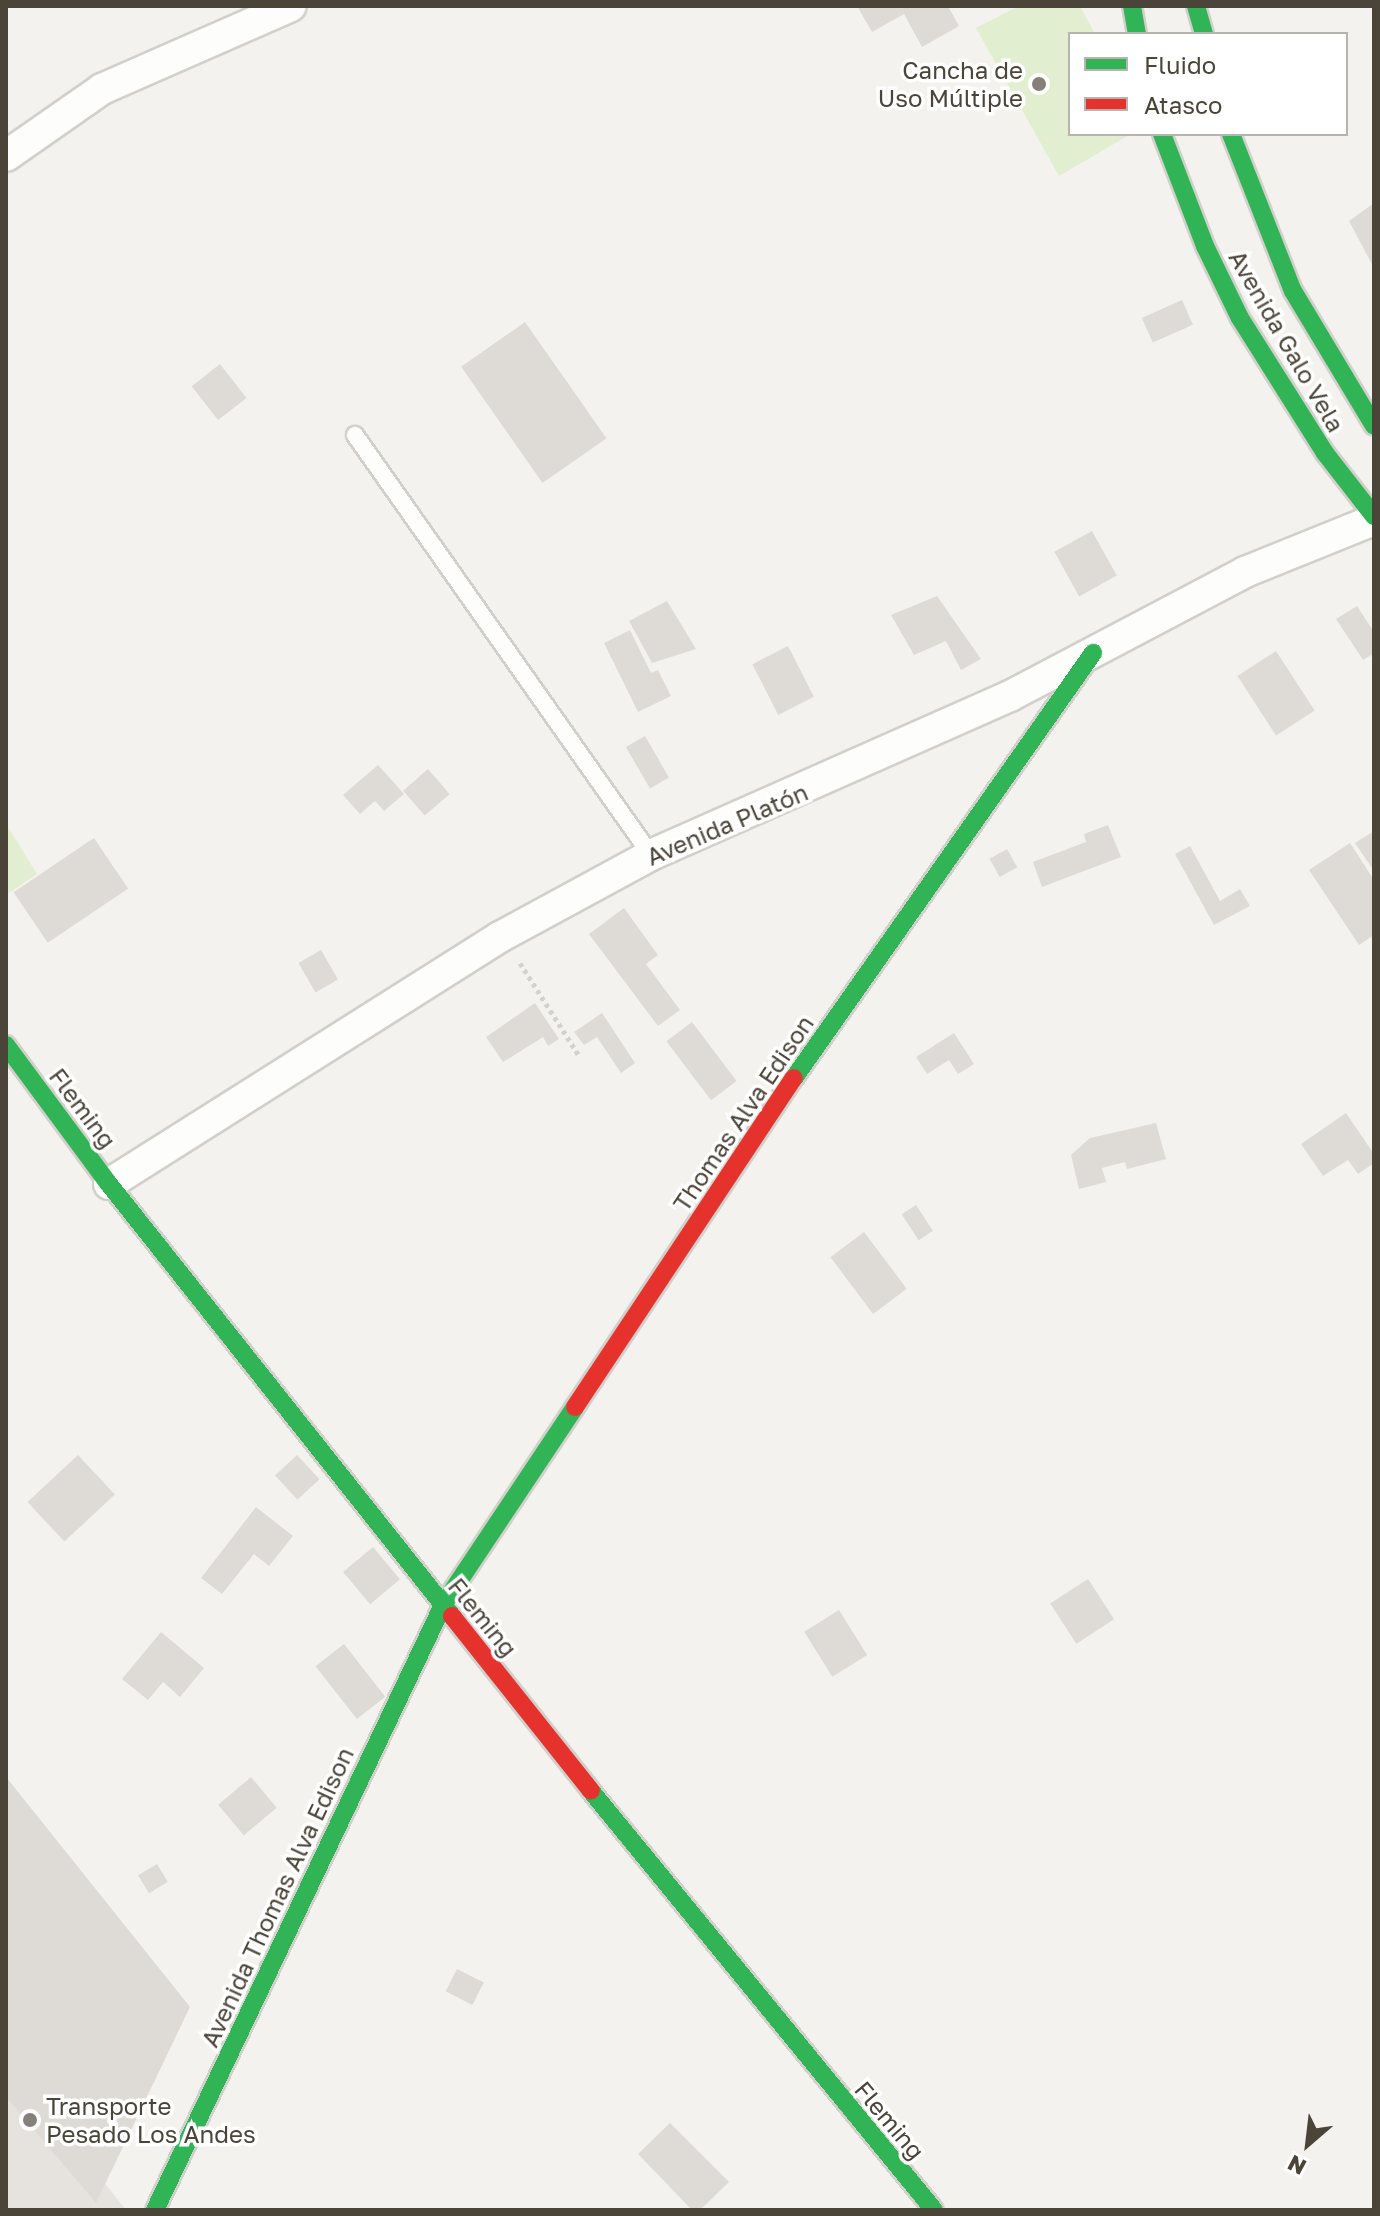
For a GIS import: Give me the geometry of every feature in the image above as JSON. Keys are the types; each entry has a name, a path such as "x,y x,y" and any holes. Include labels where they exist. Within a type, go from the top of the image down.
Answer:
{"street":[{"path":"6,156 102,89 291,6"},
{"path":"1132,6 1137,32"},
{"path":"1196,6 1203,32"},
{"name":"Avenida Galo Vela","path":"1163,136 1205,246 1240,318 1325,453 1374,518"},
{"name":"Avenida Galo Vela","path":"1232,136 1293,291 1374,426"},
{"name":"Avenida Platón","path":"109,1184 500,937 651,855 837,777 1093,653 1245,572 1374,518"},
{"name":"Thomas Alva Edison","path":"443,1605 785,1091 1093,653"},
{"name":"Fleming","path":"6,1045 109,1184 443,1605 773,2019 934,2210"},
{"name":"Avenida Thomas Alva Edison","path":"155,2210 443,1605"}],"lane":[{"path":"355,435 651,855"}],"path":[{"path":"500,937 536,983 578,1054"}],"green space":[{"name":"Cancha de Uso Múltiple","path":"1019,6 1080,6 1094,32 1068,32 1068,136 1128,136 1059,176 976,28"},
{"path":"6,824 37,874 6,895"}],"shaded area":[{"name":"Transporte Pesado Los Andes","path":"6,2058 103,2181 126,2210 6,2210"}],"building":[{"path":"857,6 948,6 959,26 922,47 904,14 872,32"},
{"path":"1374,203 1374,268 1349,221"},
{"path":"1182,300 1193,325 1153,343 1142,318"},
{"path":"525,322 606,438 543,483 461,367"},
{"path":"220,364 246,398 218,420 192,386"},
{"path":"1092,531 1117,576 1079,596 1054,552"},
{"path":"937,596 981,659 961,670 946,641 914,655 891,615"},
{"path":"667,601 696,649 652,663 629,621"},
{"path":"1357,606 1374,632 1374,659 1371,655 1363,660 1336,619"},
{"path":"630,630 651,673 658,670 671,696 638,712 604,643"},
{"path":"788,646 814,697 778,715 752,664"},
{"path":"1276,651 1315,711 1276,736 1237,676"},
{"path":"645,736 669,778 650,789 626,747"},
{"path":"378,765 404,794 384,811 375,801 360,814 343,795"},
{"path":"428,769 450,794 425,816 403,791"},
{"path":"1108,825 1121,857 1042,887 1033,862 1086,842 1084,834"},
{"path":"1374,831 1374,871 1355,843"},
{"path":"94,838 128,889 48,943 14,892"},
{"path":"1350,843 1374,880 1374,935 1359,945 1309,870"},
{"path":"1190,846 1220,901 1240,889 1250,906 1214,925 1175,854"},
{"path":"1007,849 1017,867 1000,877 990,859"},
{"path":"624,908 658,955 646,964 680,1010 658,1026 589,934"},
{"path":"321,950 338,979 315,992 298,963"},
{"path":"535,1003 559,1039 548,1046 543,1037 503,1062 486,1037"},
{"path":"602,1013 635,1063 621,1073 597,1037 584,1045 574,1032"},
{"path":"692,1022 737,1081 711,1100 666,1041"},
{"path":"954,1033 974,1064 958,1074 949,1060 927,1074 916,1057"},
{"path":"1346,1113 1374,1154 1374,1163 1358,1174 1348,1160 1323,1176 1301,1144"},
{"path":"1156,1123 1166,1159 1127,1169 1125,1162 1102,1168 1106,1182 1079,1189 1071,1155 1090,1138"},
{"path":"916,1205 933,1231 919,1240 902,1214"},
{"path":"864,1232 907,1289 873,1314 830,1257"},
{"path":"78,1455 115,1494 64,1542 28,1502"},
{"path":"297,1455 320,1479 298,1500 275,1475"},
{"path":"256,1507 293,1536 269,1566 254,1554 222,1594 201,1578"},
{"path":"373,1547 400,1579 370,1604 343,1572"},
{"path":"1088,1579 1114,1619 1076,1644 1050,1604"},
{"path":"839,1610 867,1655 832,1677 804,1632"},
{"path":"161,1632 204,1668 180,1697 163,1682 148,1700 122,1679"},
{"path":"344,1644 385,1697 357,1719 316,1666"},
{"path":"6,1777 190,2007 96,2203 6,2097"},
{"path":"251,1777 277,1808 244,1835 218,1805"},
{"path":"157,1864 168,1882 149,1893 138,1875"},
{"path":"457,1969 484,1983 472,2005 446,1991"},
{"path":"670,2123 729,2182 700,2210 692,2210 638,2154"}],"traffic: fast":[{"path":"1132,6 1137,32"},
{"path":"1196,6 1203,32"},
{"path":"1163,136 1205,246 1240,318 1325,453 1374,516"},
{"path":"1232,136 1293,291 1374,426"},
{"path":"794,1078 1093,653"},
{"path":"6,1045 109,1184 452,1616"},
{"path":"155,2210 443,1605 575,1407"},
{"path":"591,1791 934,2210"}],"traffic: jam":[{"path":"575,1407 794,1078"},
{"path":"452,1616 591,1791"}],"place":[{"name":"Cancha de Uso Múltiple","path":"1039,84"},
{"name":"Transporte Pesado Los Andes","path":"30,2120"}]}
